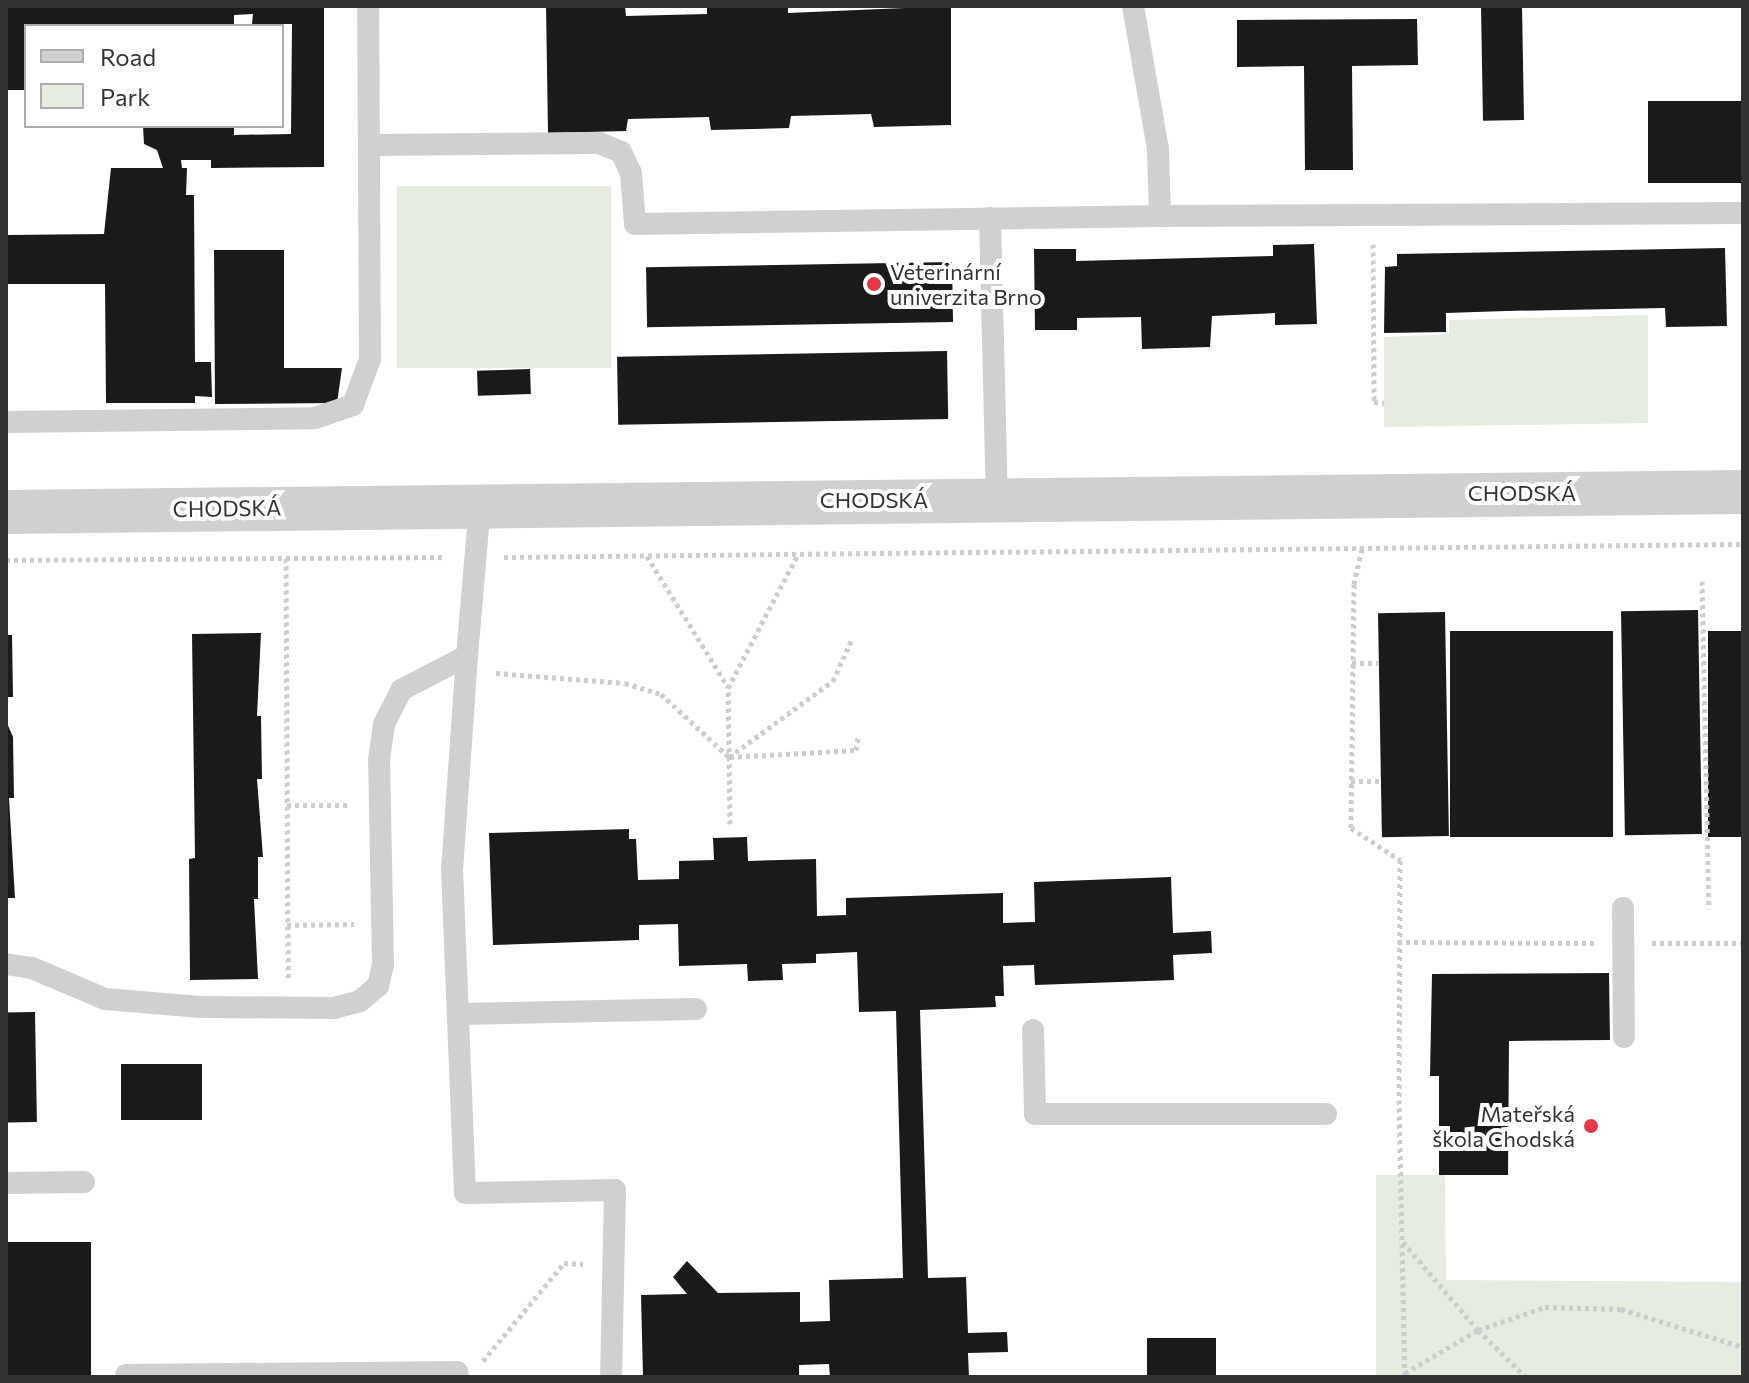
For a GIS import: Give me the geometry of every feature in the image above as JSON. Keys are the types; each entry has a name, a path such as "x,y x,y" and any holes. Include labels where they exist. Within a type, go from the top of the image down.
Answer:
{"street":[{"name":"CHODSKÁ","path":"6,512 480,503 1743,492"}],"lane":[{"path":"6,422 315,418 353,405 370,359 368,6"},
{"path":"1133,6 1158,149 1160,216"},
{"path":"370,145 599,143 621,152 626,162 635,224 1160,216 1743,213"},
{"path":"990,218 997,499"},
{"path":"480,503 479,557 467,656 452,869 465,1193 615,1190 611,1377"},
{"path":"6,964 32,968 105,999 201,1007 334,1008 360,1001 378,986 383,964 381,804 384,724 401,690 467,656"},
{"path":"1623,908 1624,1037"},
{"path":"458,1014 696,1009"},
{"path":"1033,1030 1035,1114 1326,1114"},
{"path":"6,1183 84,1182"},
{"path":"126,1375 457,1372 458,1377"}],"path":[{"path":"1373,215 1374,402 1384,403"},
{"path":"6,560 1743,544"},
{"path":"1362,549 1354,584 1351,828 1400,860 1398,942 1405,1376"},
{"path":"730,824 728,688 798,554"},
{"path":"647,556 728,688"},
{"path":"286,558 288,992"},
{"path":"1702,581 1709,909"},
{"path":"729,757 833,681 851,641"},
{"path":"467,656 496,673 625,683 661,694 729,757 856,750 858,737"},
{"path":"1352,663 1378,663"},
{"path":"1351,781 1379,781"},
{"path":"287,805 381,804"},
{"path":"287,925 382,924"},
{"path":"1398,942 1743,943"},
{"path":"1403,1242 1478,1330 1526,1377"},
{"path":"479,1366 564,1263 613,1265"},
{"path":"1405,1376 1478,1330 1545,1307 1621,1309 1743,1347"}],"green space":[{"path":"397,186 611,186 611,368 397,368"},
{"path":"1648,315 1648,423 1384,427 1384,337 1449,334 1449,320"},
{"path":"1376,1175 1445,1175 1446,1280 1743,1282 1743,1377 1376,1377"}],"building":[{"path":"6,6 324,6 324,167 211,168 211,160 181,160 182,168 187,168 186,195 194,195 195,362 211,362 212,397 195,396 195,403 106,403 105,284 6,284 6,235 104,234 111,168 163,168 157,150 144,144 143,128 234,128 234,135 291,134 292,24 252,24 253,14 234,15 234,24 24,24 24,90 6,90"},
{"path":"546,6 625,6 626,16 707,14 707,6 788,6 788,13 951,6 951,125 874,127 871,114 791,116 789,128 711,130 709,117 628,119 626,131 548,133"},
{"path":"1522,6 1524,120 1483,121 1481,7"},
{"path":"1417,19 1418,65 1352,66 1353,170 1305,170 1304,66 1237,67 1237,20"},
{"path":"1648,101 1743,101 1743,183 1648,183"},
{"path":"1314,244 1317,324 1275,325 1275,313 1212,316 1210,347 1142,349 1141,317 1077,318 1077,330 1035,330 1034,249 1076,249 1076,261 1273,256 1273,245"},
{"path":"1725,248 1727,326 1666,327 1665,308 1506,311 1446,313 1446,332 1384,333 1385,267 1397,266 1397,254"},
{"path":"214,250 284,250 284,368 342,368 337,403 215,404"},
{"path":"952,262 953,322 647,327 646,267"},
{"path":"947,351 948,419 618,425 617,357"},
{"path":"530,369 531,394 478,396 477,371"},
{"path":"1698,610 1702,834 1625,835 1621,611"},
{"path":"1445,612 1449,836 1382,837 1378,613"},
{"path":"1450,631 1613,631 1613,837 1450,837"},
{"path":"1708,631 1743,631 1743,837 1708,837"},
{"path":"261,633 257,716 261,716 262,779 257,779 263,857 258,857 258,899 254,899 258,979 190,980 189,859 195,858 192,634"},
{"path":"6,635 12,635 13,697 6,697"},
{"path":"6,721 13,737 14,798 9,798 15,898 6,898"},
{"path":"629,829 629,839 636,839 638,880 679,879 679,861 714,860 713,838 747,837 748,861 816,859 817,916 846,915 846,898 1003,893 1003,923 1035,922 1034,882 1171,877 1173,933 1211,931 1212,953 1173,955 1174,980 1035,985 1034,965 1003,966 1004,996 995,996 996,1007 920,1010 928,1278 966,1277 968,1333 1007,1332 1008,1352 968,1353 969,1377 830,1377 829,1364 799,1365 799,1377 643,1377 641,1295 687,1294 673,1277 687,1261 718,1293 800,1292 800,1322 830,1321 829,1280 903,1278 896,1011 859,1012 857,952 816,954 816,963 782,964 783,980 748,981 747,964 679,966 678,924 639,925 639,940 493,945 489,833"},
{"path":"1609,973 1610,1040 1509,1041 1508,1175 1439,1175 1439,1076 1430,1076 1432,974"},
{"path":"35,1012 37,1122 8,1122 6,1013"},
{"path":"121,1064 202,1064 202,1120 121,1120"},
{"path":"6,1242 91,1242 91,1377 6,1377"},
{"path":"1147,1338 1216,1338 1216,1377 1147,1377"}],"place":[{"name":"Veterinární univerzita Brno","path":"874,284"},
{"name":"Mateřská škola Chodská","path":"1591,1126"}]}
